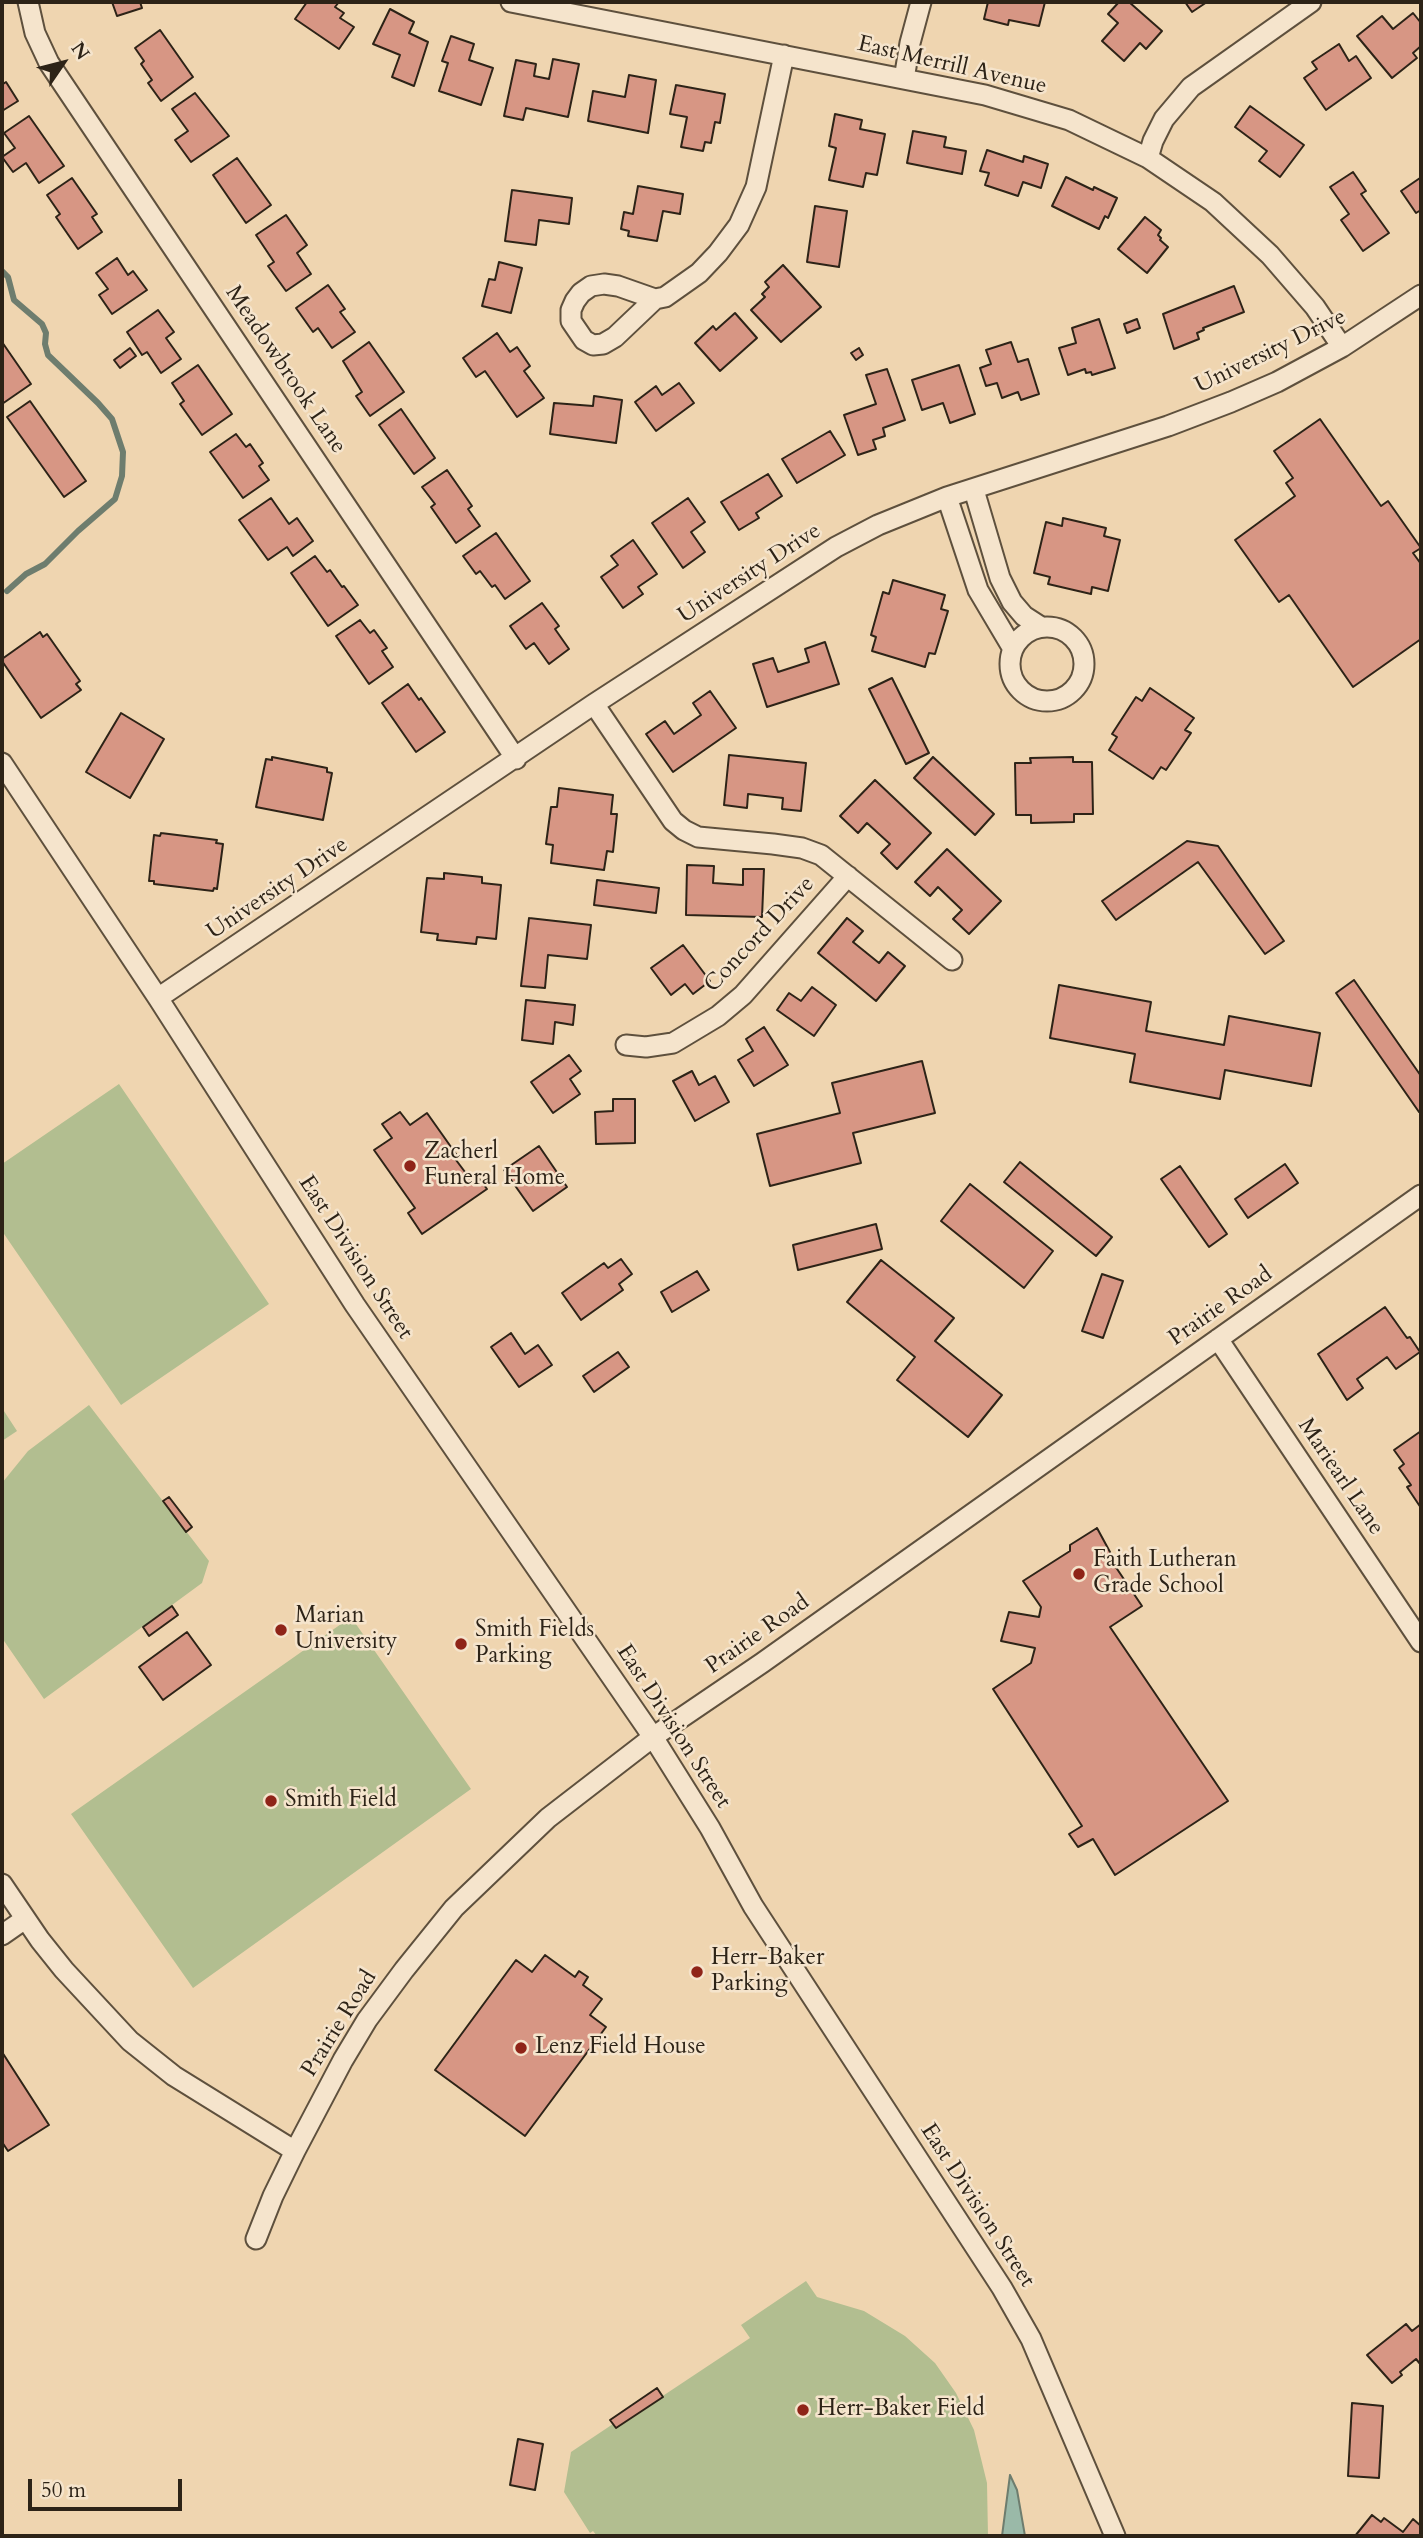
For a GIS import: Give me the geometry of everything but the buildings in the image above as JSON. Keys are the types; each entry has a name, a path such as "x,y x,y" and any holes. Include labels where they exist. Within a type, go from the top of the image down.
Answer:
{"street":[{"name":"Meadowbrook Lane","path":"28,2 35,33 49,63 516,758"},
{"name":"East Merrill Avenue","path":"511,2 1023,104 1096,131 1148,158 1213,202 1257,241 1302,291 1342,347"},
{"path":"904,79 921,2"},
{"path":"1148,158 1164,119 1191,87 1311,2"},
{"path":"655,299 665,297 699,273 727,242 745,213 762,167 784,55"},
{"name":"University Drive","path":"158,998 594,704 816,559 878,525 947,497 1200,415 1270,385 1342,347 1421,295"},
{"path":"974,489 1000,578 1012,603 1041,627"},
{"path":"947,497 978,590 1013,649"},
{"path":"1041,627 1062,630 1078,642 1084,656 1080,683 1071,694 1058,700 1030,698 1019,689 1012,677 1010,663 1013,649 1029,631 1041,627"},
{"path":"594,704 673,821 684,830 698,837 802,848 821,855 952,960"},
{"name":"East Division Street","path":"2,763 158,998 362,1315 653,1737 710,1828 753,1906 1002,2288 1031,2339 1115,2536"},
{"name":"Concord Drive","path":"626,1045 646,1047 673,1044 718,1016 743,995 848,876"},
{"name":"Prairie Road","path":"256,2239 295,2151 361,2030 404,1970 454,1908 548,1818 653,1737 762,1663 1421,1195"},
{"name":"Mariearl Lane","path":"1218,1339 1421,1643"},
{"path":"2,1884 25,1919 87,1998 148,2057 295,2151"},
{"path":"2,1935 25,1919"}],"green space":[{"path":"119,1084 269,1304 121,1405 2,1231 2,1164"},
{"path":"89,1405 209,1561 202,1583 44,1699 2,1638 2,1483 28,1451"},
{"path":"2,1408 17,1431 2,1441"},
{"name":"Smith Field","path":"351,1617 471,1789 193,1988 71,1814"},
{"name":"Herr-Baker Field","path":"806,2281 817,2297 864,2311 905,2336 935,2363 956,2393 974,2430 987,2483 988,2536 597,2536 593,2531 590,2533 564,2492 571,2452 613,2424 616,2427 750,2338 741,2325"}],"shaded area":[{"path":"1010,2475 1017,2490 1025,2536 1002,2536"}],"waterway":[{"path":"2,271 8,277 14,300 42,324 46,333 48,355 112,419 123,452 122,476 115,499 45,564 26,574 7,591"}],"place":[{"name":"Zacherl Funeral Home","path":"410,1166"},
{"name":"Faith Lutheran Grade School","path":"1079,1574"},
{"name":"Marian University","path":"281,1630"},
{"name":"Smith Fields Parking","path":"461,1644"},
{"name":"Smith Field","path":"271,1801"},
{"name":"Herr-Baker Parking","path":"697,1972"},
{"name":"Lenz Field House","path":"521,2048"},
{"name":"Herr-Baker Field","path":"803,2410"}]}
